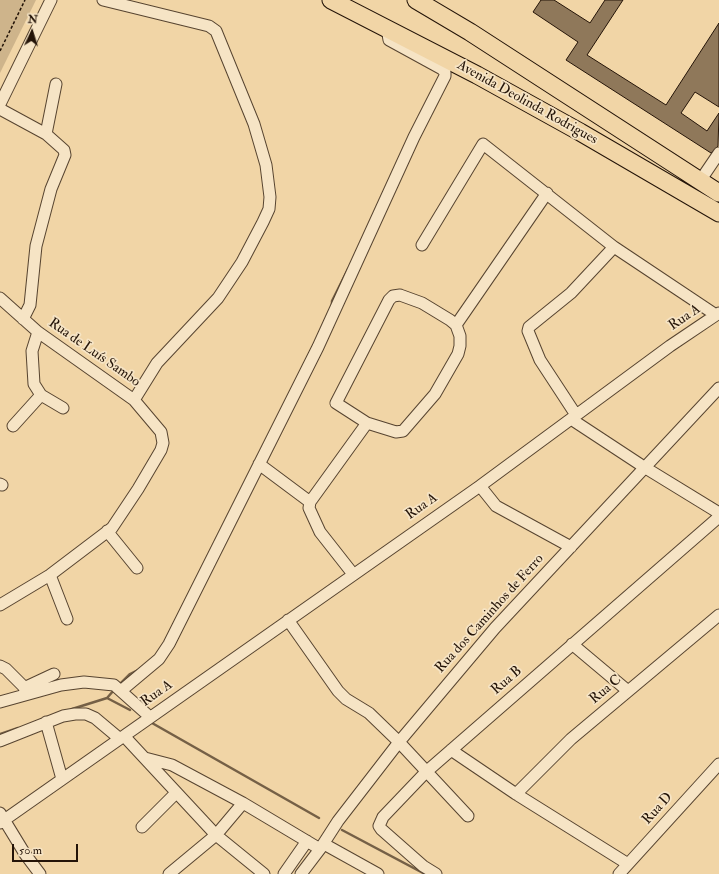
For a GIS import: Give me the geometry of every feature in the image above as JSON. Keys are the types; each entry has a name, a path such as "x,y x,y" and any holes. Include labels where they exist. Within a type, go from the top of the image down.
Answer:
{"highway":[{"name":"Avenida Deolinda Rodrigues","path":"332,0 573,128 719,213"},
{"name":"Avenida Deolinda Rodrigues","path":"416,0 470,32 719,193"}],"street":[{"path":"0,104 52,0"},
{"path":"102,0 209,26 216,31 254,124 266,165 270,197 269,209 263,222 242,262 218,298 157,363 134,400"},
{"path":"122,690 159,659 169,644 318,348 414,137 445,76 442,69 389,40 387,28"},
{"path":"46,134 56,84"},
{"path":"0,109 46,134 61,146 65,155 51,189 36,246 30,305 23,319"},
{"path":"422,246 482,144 547,193 614,247 718,314"},
{"path":"700,181 719,153"},
{"path":"456,325 547,193"},
{"path":"614,247 576,288 528,331 540,360 574,417 644,467 719,513"},
{"path":"393,296 407,297 443,315 456,325 460,336 458,354 436,394 426,406 403,431 388,431 367,423 336,403 389,300 393,296"},
{"name":"Rua de Luís Sambo","path":"0,298 38,332 134,400 161,432 163,443 161,450 138,489 107,532 50,575 0,605"},
{"name":"Rua A","path":"124,736 480,486 670,346 718,314"},
{"path":"38,332 32,351 34,384 41,395 63,408"},
{"name":"Rua dos Caminhos de Ferro","path":"301,874 338,822 399,742 495,628 719,388"},
{"path":"13,426 41,395"},
{"path":"353,574 320,532 309,508 310,502 367,423"},
{"path":"259,464 310,502"},
{"path":"480,486 496,506 571,547"},
{"name":"Rua B","path":"436,874 415,859 379,826 383,818 426,772 719,517"},
{"path":"107,532 137,568"},
{"path":"50,575 67,619"},
{"name":"Rua C","path":"516,794 571,739 719,615"},
{"path":"288,620 338,691 346,699 369,713 399,742 468,816"},
{"path":"572,644 628,691"},
{"path":"0,666 6,669 27,690"},
{"path":"0,702 27,690 54,674"},
{"path":"27,690 84,682 114,685 122,690 150,717"},
{"path":"0,741 46,722 69,715 86,714 95,718 124,736 216,835 264,874"},
{"path":"46,722 62,779"},
{"path":"40,874 1,819 124,736"},
{"path":"451,750 624,871"},
{"path":"145,758 172,765 243,803 307,841 322,846 378,874"},
{"name":"Rua D","path":"624,871 719,764"},
{"path":"142,827 176,793"},
{"path":"169,874 216,835 243,803"},
{"path":"284,874 307,841"}],"path":[{"path":"0,51 25,0"}],"shaded area":[{"path":"0,0 36,0 0,73"}],"building":[{"path":"541,0 554,0 590,23 605,0 623,0 587,55 666,105 719,23 719,107 695,92 681,113 707,131 719,113 718,146 711,153 566,60 578,42 533,12"}],"waterway":[{"path":"332,306 332,301 348,269"},
{"path":"119,685 130,674 138,670"},
{"path":"72,709 107,698 114,690"},
{"path":"107,698 130,710"},
{"path":"152,723 319,818"},
{"path":"0,734 18,728"},
{"path":"342,830 425,874"}]}
